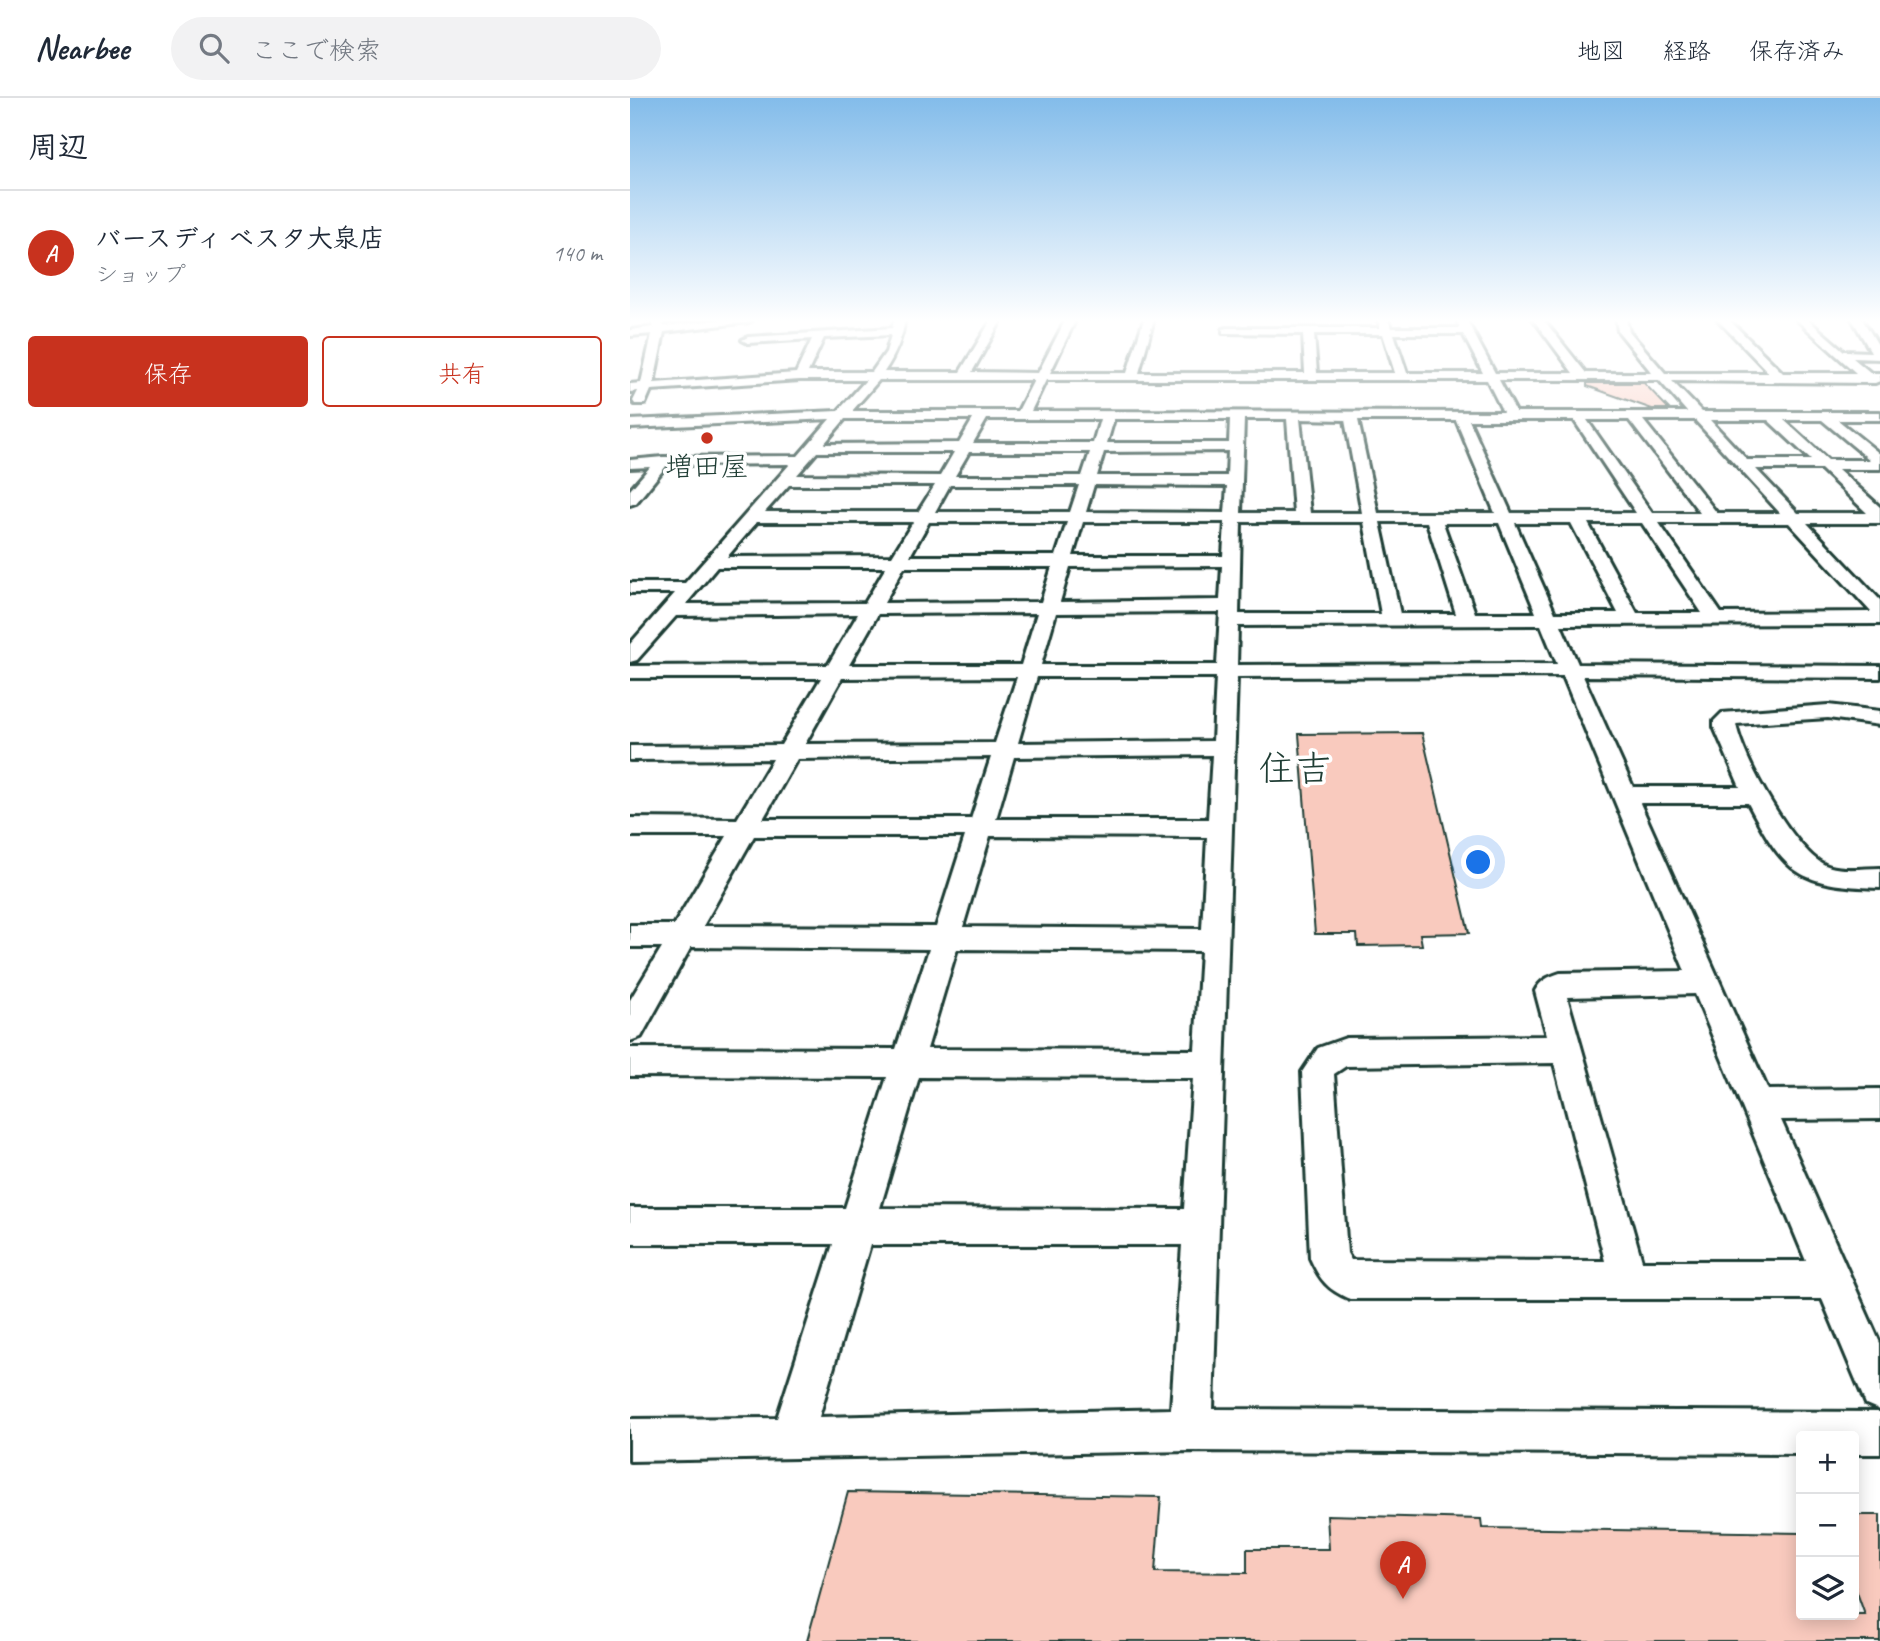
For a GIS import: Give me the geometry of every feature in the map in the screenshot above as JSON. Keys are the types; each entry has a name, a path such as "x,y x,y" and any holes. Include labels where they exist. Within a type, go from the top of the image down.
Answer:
{"street":[{"path":"645,391 630,423 840,415 1108,416 1245,391"},
{"path":"630,656 862,391"},
{"path":"1022,416 1035,391"},
{"path":"1203,391 1293,416 1880,416"},
{"path":"1500,391 1512,416"},
{"path":"1674,391 1880,611"},
{"path":"1191,1430 1216,940 1236,447 1225,395"},
{"path":"630,1028 869,608 982,416"},
{"path":"791,1439 1108,416"},
{"path":"1293,416 1302,517"},
{"path":"1351,416 1391,618"},
{"path":"1461,416 1880,1390"},
{"path":"1578,416 1715,618"},
{"path":"1633,416 1712,518"},
{"path":"1772,416 1880,517"},
{"path":"1825,416 1880,463"},
{"path":"630,464 963,448 1236,447"},
{"path":"630,500 663,461"},
{"path":"1741,464 1880,463"},
{"path":"783,480 1234,481"},
{"path":"752,517 1880,517"},
{"path":"1433,517 1467,618"},
{"path":"1577,518 1630,618"},
{"path":"712,562 1231,561"},
{"path":"630,588 688,588"},
{"path":"670,610 1049,607 1391,618 1880,618"},
{"path":"630,672 1880,672"},
{"path":"1880,718 1860,714 1789,713 1730,718 1725,721 1725,727 1754,795 1792,849 1816,872 1830,876 1880,878"},
{"path":"630,752 1224,748"},
{"path":"1625,795 1754,795"},
{"path":"630,827 1220,828"},
{"path":"630,936 1216,940"},
{"path":"1629,1280 1550,991 1560,985 1705,982"},
{"path":"1564,1049 1346,1052 1334,1053 1324,1060 1318,1072 1329,1258 1338,1273 1350,1280 1833,1280"},
{"path":"630,1062 1209,1064"},
{"path":"1758,1105 1880,1104"},
{"path":"630,1226 1202,1227"},
{"path":"630,1440 1191,1430 1880,1433"}],"building":[{"path":"1601,391 1652,391 1669,409 1652,409"},
{"path":"1422,733 1469,933 1420,934 1422,945 1358,946 1357,934 1315,934 1299,734"},
{"path":"848,1492 1161,1497 1155,1572 1247,1573 1247,1549 1329,1549 1327,1515 1481,1519 1482,1528 1796,1533 1796,1620 1859,1620 1859,1615 1865,1615 1859,1598 1859,1515 1880,1515 1880,1641 807,1641"}],"place":[{"name":"増田屋","path":"707,438"},
{"name":"バースディ ベスタ大泉店","path":"1403,1599"}],"district":[{"name":"住吉","path":"1295,768"}]}
